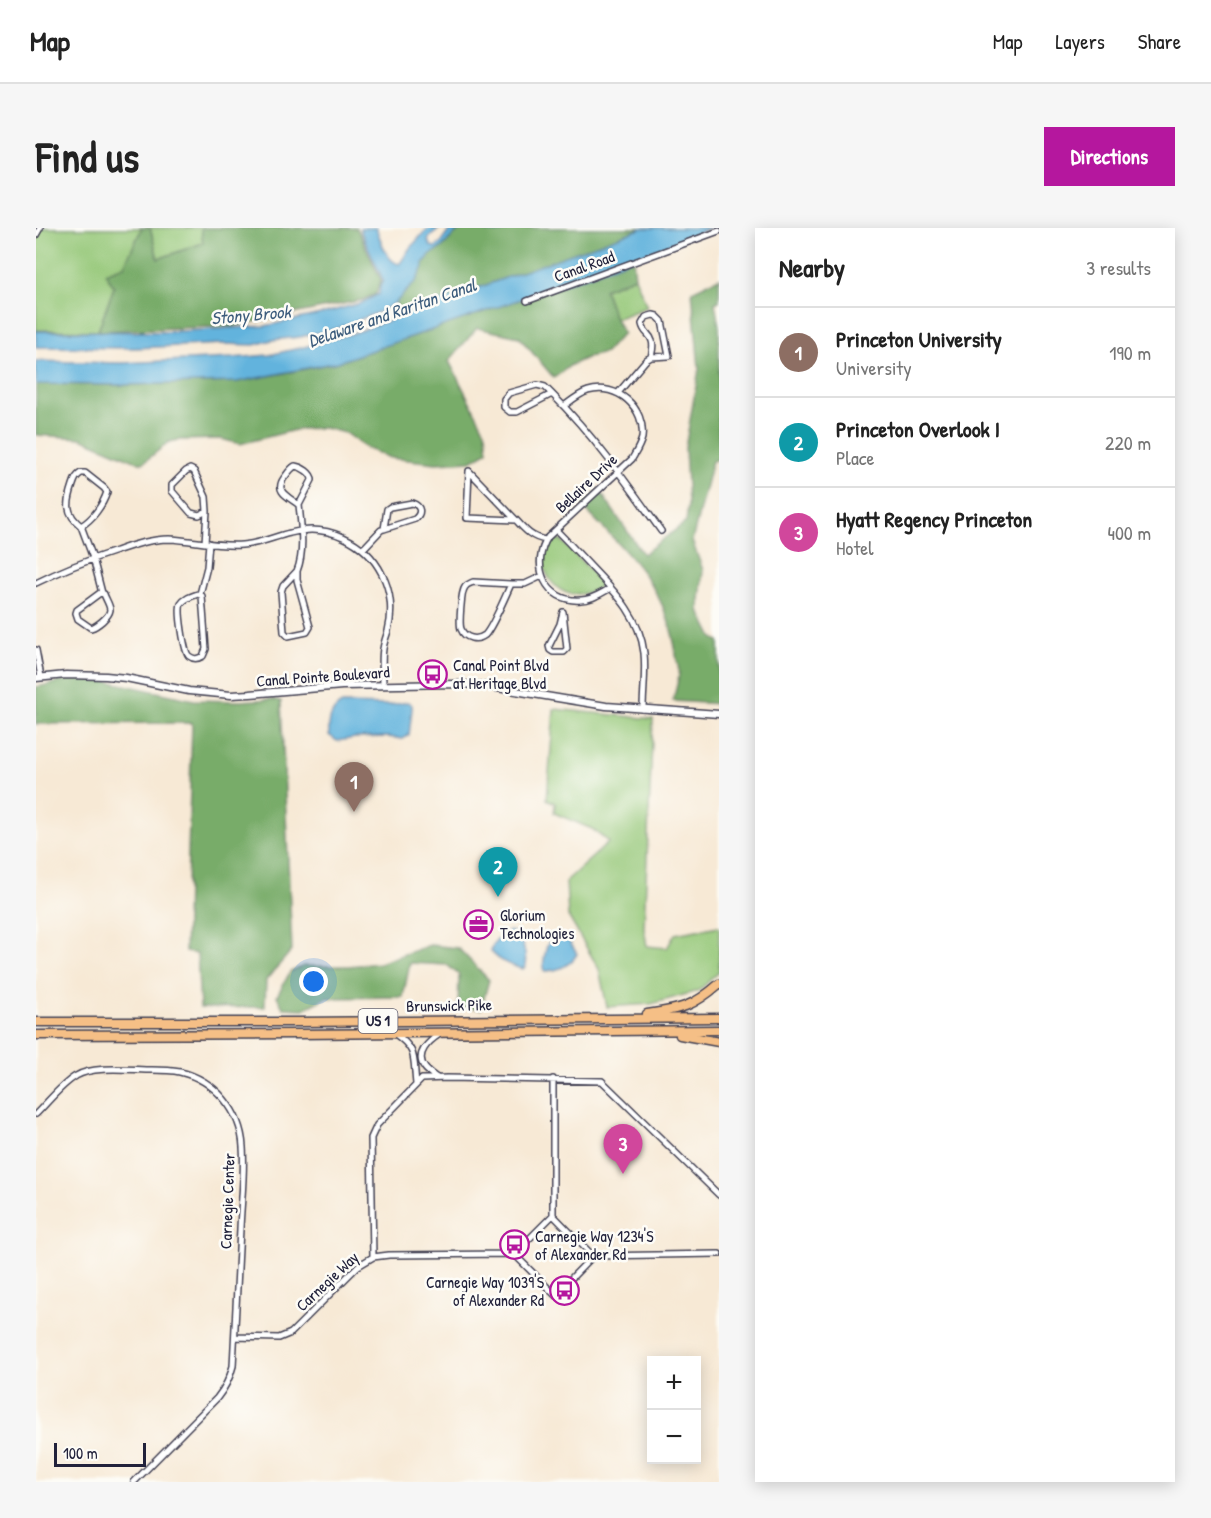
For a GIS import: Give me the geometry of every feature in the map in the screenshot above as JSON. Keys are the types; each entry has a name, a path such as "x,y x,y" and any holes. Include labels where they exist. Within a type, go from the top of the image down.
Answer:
{"highway":[{"path":"610,1019 683,1008 699,1000 719,984"},
{"name":"Brunswick Pike","path":"36,1022 719,1018"},
{"name":"Brunswick Pike","path":"36,1035 719,1030"},
{"path":"647,1031 719,1042"}],"street":[{"path":"36,235 40,228"},
{"name":"Canal Road","path":"527,302 719,231"},
{"path":"564,406 586,391 602,389 618,393 646,360 651,357 669,356 662,321 653,315 646,317 642,324 644,332 652,339 651,357"},
{"path":"552,394 514,413 507,411 503,403 509,393 537,385 545,387 552,394 564,406 619,471 661,531"},
{"name":"Bellaire Drive","path":"546,540 637,452 642,437 639,415 635,408 618,393"},
{"path":"297,571 281,591 284,632 288,636 308,632 310,627 297,580 297,571 301,530 299,505 312,477 295,466 290,469 280,486 283,493 299,505"},
{"path":"200,594 183,601 180,609 186,652 195,659 203,656 206,649 200,594 207,567 207,511 206,497 194,471 186,471 172,485 172,490 191,513 199,515 207,511"},
{"path":"516,520 466,519 469,471 533,536 546,540 540,555 542,576 555,593 567,599 583,600 590,599 611,588"},
{"path":"81,526 96,512 107,492 85,473 76,477 68,504 70,512 81,526 93,558 102,593 109,607 109,613 96,627 91,628 78,619 76,613 102,593"},
{"path":"363,549 381,530 415,519 420,513 418,506 410,503 390,507 386,512 384,529"},
{"path":"36,583 93,558 159,540 170,539 234,546 249,545 301,530 335,534 363,549 383,574 390,597 390,621 382,652 383,685"},
{"path":"556,530 611,588 627,608 638,628 645,666 643,710"},
{"path":"511,584 485,634 476,639 467,637 460,625 465,587 473,582 525,584 542,576"},
{"path":"563,612 567,649 564,652 553,652 549,646 560,624 563,612 567,599"},
{"path":"36,650 38,678"},
{"name":"Canal Pointe Boulevard","path":"38,678 66,675 106,676 189,691 231,695 342,686 479,685 643,710 719,714"},
{"path":"437,1078 425,1069 421,1062 421,1054 431,1039 443,1032"},
{"path":"394,1033 410,1046 416,1084"},
{"name":"Carnegie Center","path":"36,1114 70,1080 92,1070 169,1071 182,1072 204,1082 221,1096 234,1113 238,1123 243,1145 233,1366 227,1385 221,1393 134,1482"},
{"path":"373,1257 371,1138 377,1125 422,1079 553,1079 597,1080 605,1083 719,1195"},
{"path":"553,1079 553,1215 593,1256"},
{"path":"553,1215 514,1254 555,1295 593,1256 719,1254"},
{"name":"Carnegie Way","path":"235,1336 279,1338 291,1334 358,1266 373,1257 514,1254"}],"green space":[{"path":"36,228 142,228 114,287 98,331 36,330"},
{"path":"142,228 150,228 158,259 203,243 201,228 357,228 381,280 376,294 362,300 234,326 98,331 114,287 105,273 124,266"},
{"path":"150,228 226,228 202,232 203,243 158,259"},
{"path":"512,228 643,228 402,316 395,303 407,290 429,254 435,252 461,230 499,232"},
{"path":"633,258 635,277 604,289 623,333 605,353 588,357 571,365 554,378 519,337 477,328 449,361 486,433 488,451 471,461 436,463 390,458 366,448 345,433 324,428 299,429 240,444 221,439 179,440 169,442 143,463 81,438 36,435 36,384 122,385 236,382 291,372 338,362 588,276"},
{"path":"635,277 647,307 615,319 604,289"},
{"path":"719,278 719,301 715,303 719,327 719,459 712,461 692,541 703,570 699,610 713,638 719,641 719,704 673,701 679,672 672,631 655,590 629,556 582,506 599,490 643,554 686,522 688,504 685,448 699,369 692,291"},
{"path":"552,539 561,540 600,580 602,584 597,589 573,594 556,587 548,576 542,561 545,549"},
{"path":"69,680 106,681 194,700 273,699 281,701 292,950 266,980 265,1007 200,1008 197,954 185,952 192,723 36,724 36,687"},
{"path":"554,709 653,719 644,928 647,946 667,948 675,934 719,926 719,972 698,991 651,1004 607,1007 599,969 568,916 566,881 609,842 592,829 554,813 555,803 547,799"},
{"path":"430,945 458,948 489,980 481,1009 458,1006 459,975 447,965 410,963 403,997 326,998 304,1009 283,1008 277,996 290,972 303,966 379,963"}],"water":[{"name":"Stony Brook","path":"360,228 376,228 387,254 399,264 428,229 440,228 431,235 428,241 431,246 435,247 453,228 512,228 499,232 465,229 457,232 430,254 423,263 416,281 395,303 379,312 338,328 254,345 135,348 36,347 36,331 167,332 265,326 361,303 379,294 383,280"},
{"path":"643,228 711,228 588,276 338,362 237,382 122,385 36,384 36,361 121,363 232,358 269,355 308,346 354,333"},
{"path":"408,702 412,705 409,735 403,739 387,737 337,741 329,735 331,717 342,704 390,705"},
{"path":"509,931 518,936 523,945 525,967 523,969 505,963 491,951 495,942"},
{"path":"556,934 566,938 577,954 563,967 544,971 546,949"}],"place":[{"name":"Canal Point Blvd at Heritage Blvd","path":"432,674"},
{"name":"Princeton University","path":"354,812"},
{"name":"Princeton Overlook I","path":"498,897"},
{"name":"Glorium Technologies","path":"479,924"},
{"name":"Hyatt Regency Princeton","path":"623,1174"},
{"name":"Carnegie Way 1234'S of Alexander Rd","path":"514,1245"},
{"name":"Carnegie Way 1039'S of Alexander Rd","path":"565,1291"}],"water label":[{"name":"Delaware and Raritan Canal","path":"392,313"}]}
